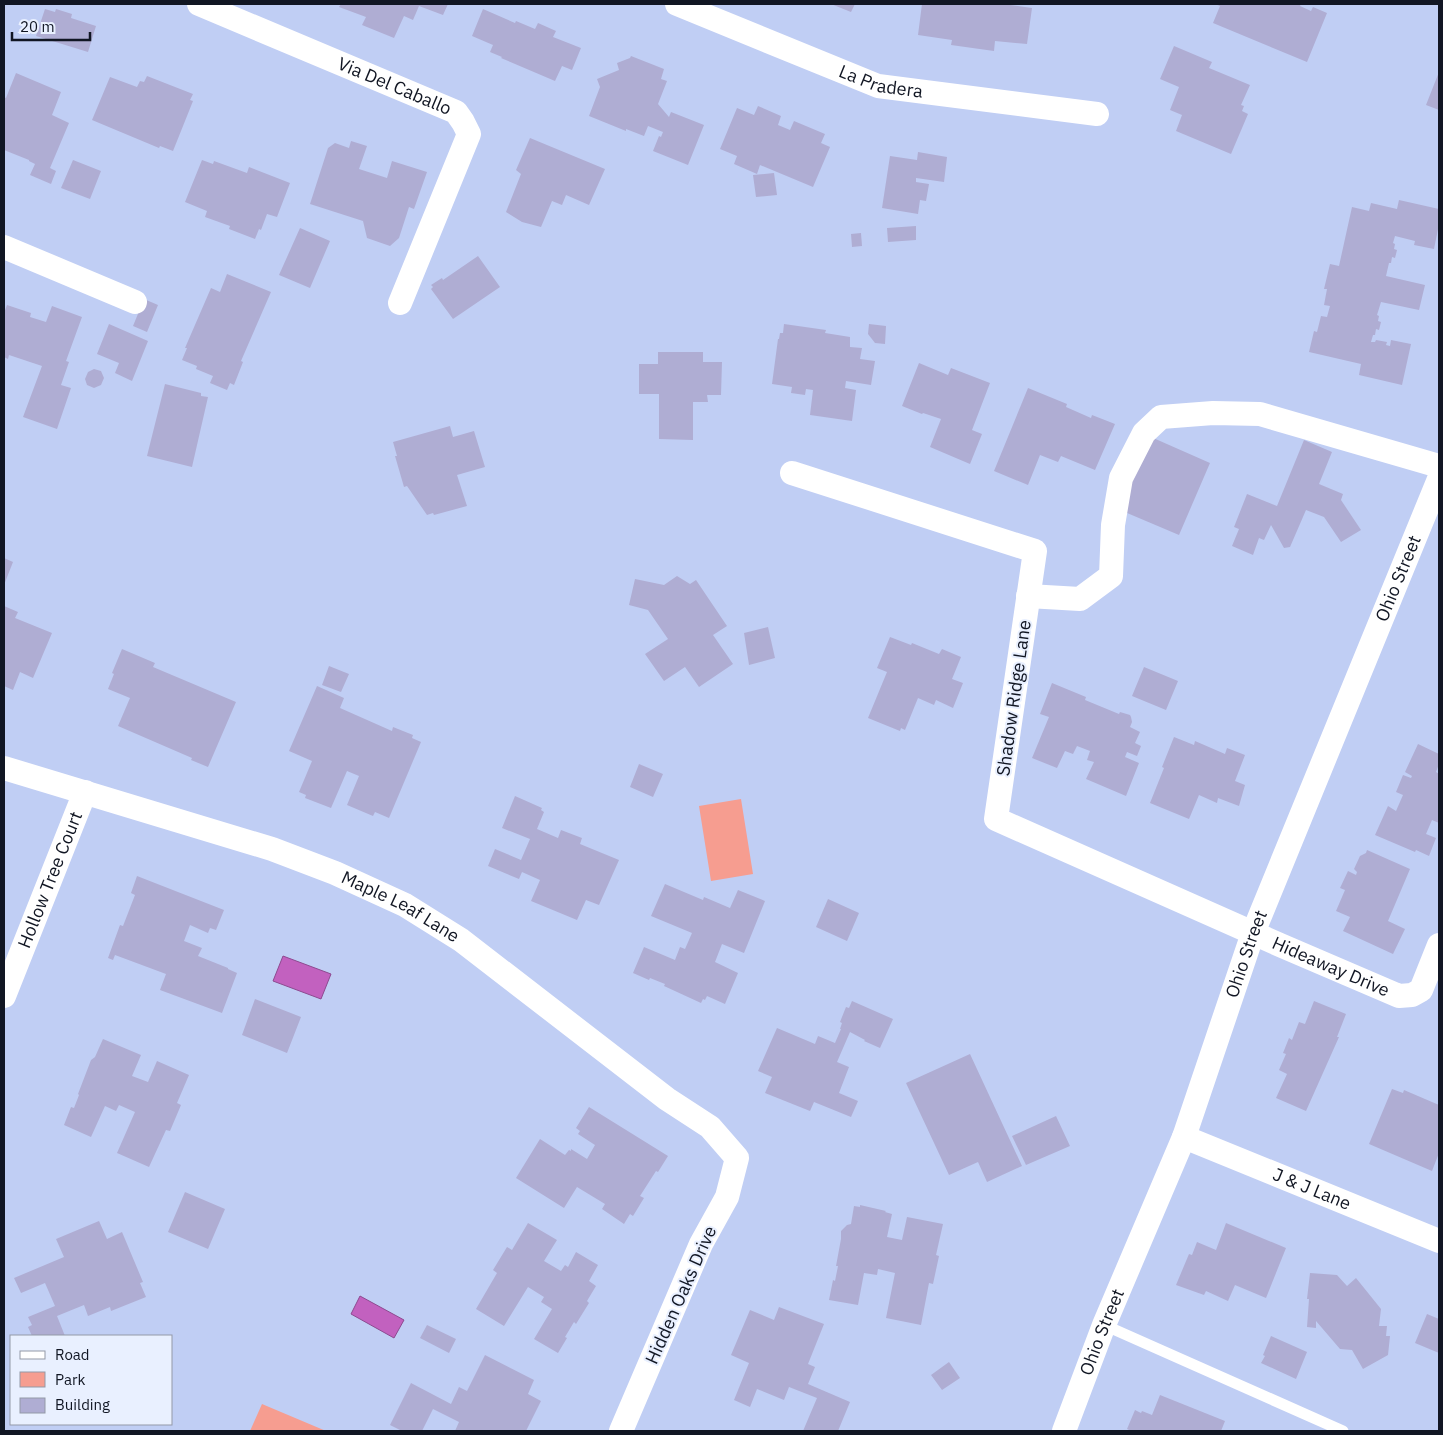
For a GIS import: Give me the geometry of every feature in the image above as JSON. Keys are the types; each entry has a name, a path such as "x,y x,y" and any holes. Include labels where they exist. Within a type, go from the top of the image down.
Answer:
{"street":[{"name":"Via Del Caballo","path":"199,4 456,112 463,122 469,134 400,303"},
{"name":"La Pradera","path":"677,4 878,86 1097,114"},
{"path":"4,247 135,302"},
{"path":"1028,596 1080,599 1111,576 1113,525 1121,478 1144,433 1161,417 1213,413 1260,414 1439,466"},
{"name":"Shadow Ridge Lane","path":"792,473 1035,551 996,819 1254,933"},
{"name":"Ohio Street","path":"1064,1431 1104,1325 1184,1137 1254,933 1439,479"},
{"name":"Maple Leaf Lane","path":"4,768 272,849 335,873 405,905 461,940 667,1100 710,1127 737,1158"},
{"name":"Hollow Tree Court","path":"4,996 85,792"},
{"name":"Hideaway Drive","path":"1254,933 1400,996 1412,996 1421,990 1439,945"},
{"name":"J & J Lane","path":"1184,1137 1439,1242"},
{"name":"Hidden Oaks Drive","path":"621,1431 701,1244 727,1197 737,1158"}],"lane":[{"path":"1104,1325 1343,1431"}],"green space":[{"path":"741,799 753,874 711,881 699,806"},
{"path":"262,1404 326,1431 250,1431"}],"shaded area":[{"path":"283,956 331,974 321,999 273,981"},
{"path":"360,1296 404,1320 394,1338 351,1314"}],"building":[{"path":"341,4 448,4 443,15 419,6 413,20 404,16 394,38 362,25 366,17 339,7"},
{"path":"831,4 855,4 851,12"},
{"path":"922,4 1003,4 1032,8 1027,44 995,41 994,51 951,45 952,40 918,35"},
{"path":"1215,4 1301,4 1300,6 1311,11 1313,7 1327,13 1307,62 1213,23 1220,6"},
{"path":"45,9 55,12 56,9 72,14 71,18 96,26 88,52 36,36"},
{"path":"483,9 515,23 516,21 535,29 538,23 556,31 553,37 581,48 572,70 562,66 555,81 490,52 493,45 472,36"},
{"path":"1174,46 1212,62 1209,68 1250,85 1241,105 1244,106 1242,111 1248,114 1231,154 1176,131 1182,115 1170,110 1179,87 1160,79"},
{"path":"631,56 664,69 661,79 667,81 658,104 669,117 671,112 704,125 688,165 653,151 659,136 661,137 663,132 648,126 644,136 589,116 600,87 597,79 619,70 617,63"},
{"path":"1439,72 1439,110 1426,105"},
{"path":"16,73 61,92 52,115 69,123 50,168 56,171 51,184 30,175 35,164 4,150 4,97 6,98"},
{"path":"147,76 193,94 190,100 193,101 173,151 160,146 159,148 92,120 110,77 137,87 140,81 144,82"},
{"path":"758,106 781,116 778,125 790,130 794,121 825,134 821,143 830,147 813,187 760,165 757,174 734,164 737,156 720,149 737,108 754,115"},
{"path":"530,138 605,169 589,205 566,195 562,205 552,201 541,227 522,222 506,212 521,174 516,170"},
{"path":"351,141 367,146 359,169 387,178 392,161 427,172 414,209 409,207 399,238 390,246 367,238 363,221 310,204 328,148 335,143 349,148"},
{"path":"918,152 947,157 944,182 916,178 916,182 929,184 926,201 920,200 918,214 882,208 890,156 917,160"},
{"path":"73,160 101,171 90,199 61,188"},
{"path":"202,160 213,164 214,161 247,173 249,167 290,183 277,217 267,214 261,230 259,229 255,239 229,229 230,226 205,217 207,211 185,202"},
{"path":"774,173 777,195 756,197 753,175"},
{"path":"1399,200 1439,209 1439,224 1434,249 1414,245 1415,241 1395,236 1393,243 1395,244 1394,249 1397,250 1395,258 1392,257 1391,263 1389,263 1386,276 1425,285 1419,310 1381,302 1377,315 1379,316 1378,321 1381,322 1379,330 1376,329 1371,342 1376,340 1387,342 1386,345 1390,346 1391,340 1411,344 1402,385 1359,375 1361,364 1309,352 1314,331 1317,332 1321,316 1327,317 1330,306 1324,305 1327,289 1324,289 1330,264 1339,266 1352,207 1369,211 1371,203 1397,209"},
{"path":"916,226 916,240 888,242 887,228"},
{"path":"300,228 330,241 310,288 279,275"},
{"path":"861,233 862,246 852,247 851,234"},
{"path":"478,256 500,287 453,319 431,289 433,287 431,285 442,278 443,280"},
{"path":"227,274 271,292 241,361 243,362 234,385 230,383 227,390 210,383 213,376 196,369 197,366 182,360 187,348 185,348 211,288 220,292"},
{"path":"144,299 158,305 147,332 133,326"},
{"path":"7,305 31,313 30,317 46,322 52,306 82,317 66,361 69,362 61,385 71,388 57,429 23,417 42,366 9,355 8,359 4,357 4,313"},
{"path":"109,324 148,341 132,381 115,373 119,363 97,354"},
{"path":"784,324 826,330 825,333 850,337 850,347 862,348 860,359 875,361 871,385 846,381 845,388 856,390 852,421 810,415 813,390 806,389 805,395 791,393 792,387 772,384 778,339 780,333 783,333"},
{"path":"869,324 886,326 885,344 875,343 868,334"},
{"path":"658,352 703,352 703,362 722,362 721,395 707,395 708,402 693,402 693,440 659,439 659,394 639,394 639,364 658,364"},
{"path":"919,363 948,375 951,368 990,383 972,430 982,434 970,464 930,447 941,419 902,406"},
{"path":"94,369 101,371 104,378 101,385 94,388 87,385 85,379 88,372"},
{"path":"165,384 201,393 201,396 208,397 192,467 147,456"},
{"path":"1028,388 1067,404 1066,407 1091,418 1092,415 1115,424 1095,470 1061,456 1058,462 1040,455 1028,485 994,471"},
{"path":"450,426 453,437 474,431 485,467 457,475 467,506 434,515 433,513 427,515 407,486 404,487 393,442"},
{"path":"1151,437 1210,463 1179,535 1120,510"},
{"path":"1304,440 1332,452 1319,484 1343,494 1341,500 1361,530 1341,542 1324,517 1306,510 1290,547 1284,548 1271,525 1264,540 1259,538 1253,555 1232,546 1239,529 1234,527 1247,494 1277,506"},
{"path":"4,558 13,562 4,585"},
{"path":"677,576 690,584 696,580 727,626 713,635 733,664 699,687 685,667 664,681 645,654 668,639 648,610 629,605 635,579 664,585"},
{"path":"4,606 18,612 15,618 52,633 33,678 20,672 13,690 4,686"},
{"path":"768,627 775,658 749,665 744,633"},
{"path":"890,637 911,645 912,643 939,654 942,649 961,657 952,679 963,683 953,708 936,700 934,705 918,698 905,730 901,728 900,731 868,718 887,672 877,668"},
{"path":"122,649 155,663 153,667 236,702 208,767 191,760 192,758 118,726 130,698 108,689 114,674 112,673"},
{"path":"329,666 349,674 341,692 322,685"},
{"path":"1144,667 1178,681 1166,710 1132,696"},
{"path":"1052,683 1086,697 1085,700 1119,714 1120,712 1130,715 1132,722 1130,727 1140,732 1135,743 1141,746 1137,756 1127,752 1125,757 1139,763 1126,796 1086,779 1094,762 1087,760 1090,751 1077,746 1073,754 1065,751 1057,768 1032,758 1049,717 1040,714"},
{"path":"317,686 344,698 340,708 392,731 393,727 413,735 412,738 421,742 389,818 375,812 373,816 347,805 359,776 347,771 331,808 305,798 306,795 299,792 312,761 289,751"},
{"path":"1174,737 1194,745 1195,741 1225,754 1227,748 1245,755 1235,781 1245,785 1239,806 1218,798 1217,803 1199,795 1189,819 1150,803"},
{"path":"1418,744 1439,754 1439,764 1436,772 1439,774 1439,823 1432,820 1426,834 1436,838 1429,856 1375,835 1388,806 1396,811 1403,795 1396,792 1403,775 1411,778 1412,776 1405,772"},
{"path":"639,764 663,774 653,797 630,787"},
{"path":"515,796 542,808 541,810 544,812 537,829 558,838 561,830 582,838 580,844 619,860 599,905 586,900 577,920 531,901 540,880 522,872 519,879 488,866 495,849 521,860 530,839 502,828"},
{"path":"1367,850 1410,869 1388,921 1405,929 1393,954 1343,931 1350,917 1336,911 1345,890 1340,888 1348,871 1356,875 1357,872 1354,869 1360,856 1366,853"},
{"path":"137,876 224,910 216,930 210,928 208,933 190,925 184,941 202,948 198,956 237,973 222,1013 160,990 166,974 115,955 113,960 108,958 120,925 123,926 135,895 131,893"},
{"path":"665,884 703,900 704,897 730,908 738,890 765,901 744,953 722,944 715,962 738,973 725,1004 707,996 701,1003 664,986 665,984 633,973 644,947 675,960 680,947 685,949 692,933 651,916"},
{"path":"828,899 859,913 847,941 816,927"},
{"path":"255,999 301,1017 287,1053 242,1035"},
{"path":"852,1001 893,1019 880,1048 850,1032 837,1062 849,1067 839,1093 858,1101 851,1117 814,1102 810,1111 765,1093 772,1077 758,1071 777,1028 815,1044 818,1036 835,1043 841,1029 842,1023 840,1022 846,1007 849,1008"},
{"path":"1314,1001 1346,1014 1337,1037 1339,1037 1306,1111 1276,1098 1287,1074 1279,1070 1286,1054 1283,1053 1289,1038 1292,1040 1299,1022 1305,1024"},
{"path":"103,1039 141,1055 132,1076 148,1082 157,1061 189,1075 177,1103 181,1105 170,1131 166,1130 149,1167 117,1153 135,1112 119,1105 116,1111 105,1106 91,1137 64,1125 71,1107 74,1108 91,1060 95,1057"},
{"path":"970,1054 1022,1166 987,1182 978,1162 949,1175 906,1083"},
{"path":"1392,1089 1403,1093 1404,1090 1439,1105 1439,1153 1432,1171 1369,1144"},
{"path":"589,1107 668,1156 640,1196 644,1198 633,1216 630,1214 624,1224 602,1209 605,1204 577,1187 564,1208 516,1178 540,1139 565,1155 571,1149 587,1159 595,1145 578,1134 580,1131 576,1128"},
{"path":"1056,1116 1070,1146 1026,1165 1012,1136"},
{"path":"185,1192 225,1209 208,1249 168,1232"},
{"path":"860,1205 892,1214 887,1237 902,1240 907,1217 943,1224 936,1255 939,1256 933,1284 929,1283 921,1325 886,1318 895,1273 878,1269 877,1275 864,1273 858,1305 829,1300 838,1266 836,1266 841,1231 851,1224 854,1206 860,1207"},
{"path":"99,1221 107,1239 122,1232 143,1282 140,1283 146,1297 111,1311 110,1307 88,1316 84,1305 57,1316 65,1335 32,1335 28,1327 32,1325 28,1317 55,1306 45,1283 21,1293 14,1278 64,1257 56,1239"},
{"path":"528,1223 557,1240 544,1261 561,1271 565,1265 568,1267 576,1252 598,1265 589,1281 596,1286 587,1301 589,1303 576,1324 574,1322 558,1353 534,1339 552,1309 541,1302 544,1297 528,1287 504,1326 476,1309 497,1273 493,1270 507,1247 512,1250"},
{"path":"1226,1223 1286,1248 1266,1298 1235,1285 1228,1301 1206,1291 1204,1295 1176,1285 1189,1254 1192,1255 1197,1242 1216,1250"},
{"path":"1310,1273 1337,1275 1347,1286 1356,1278 1381,1309 1379,1326 1387,1326 1386,1336 1390,1336 1388,1355 1363,1369 1352,1350 1340,1349 1316,1321 1316,1328 1307,1327 1309,1299 1307,1299"},
{"path":"779,1307 824,1324 808,1364 815,1367 808,1384 850,1402 838,1431 803,1431 817,1398 789,1387 784,1400 757,1389 750,1407 734,1400 749,1363 731,1355 750,1310 774,1320"},
{"path":"1427,1314 1439,1319 1439,1353 1415,1343"},
{"path":"427,1325 456,1339 449,1353 420,1338"},
{"path":"1271,1336 1307,1352 1296,1379 1261,1363"},
{"path":"485,1355 534,1380 528,1394 541,1401 526,1431 455,1431 459,1422 433,1409 422,1431 402,1431 390,1425 411,1383 451,1404 459,1387 467,1391"},
{"path":"949,1362 960,1378 942,1390 931,1375"},
{"path":"1160,1395 1225,1421 1221,1431 1131,1431 1127,1429 1135,1410 1152,1415"}]}
